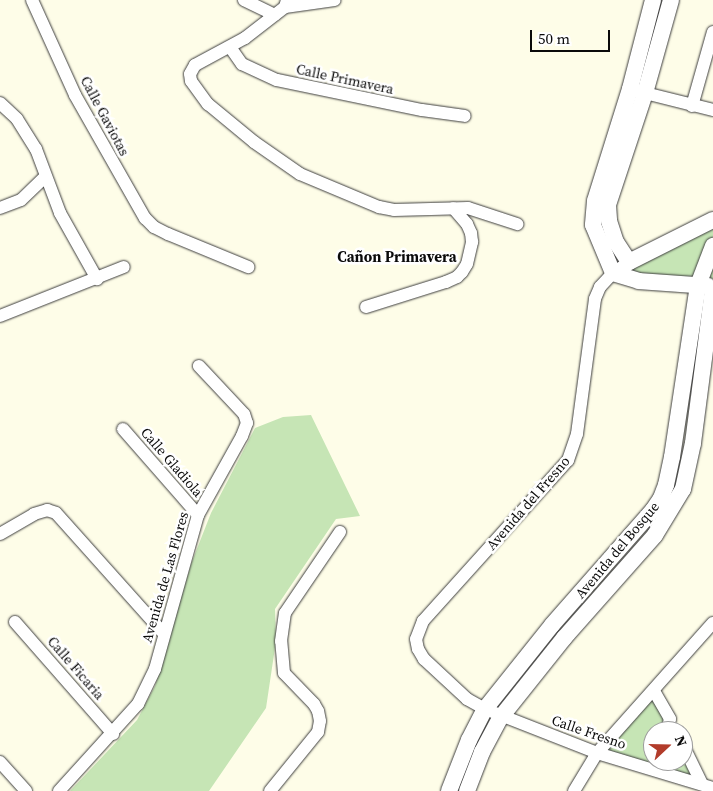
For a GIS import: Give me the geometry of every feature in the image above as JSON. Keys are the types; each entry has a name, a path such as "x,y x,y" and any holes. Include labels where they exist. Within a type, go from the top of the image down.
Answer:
{"street":[{"name":"Calle Gaviotas","path":"32,0 75,95 139,209 154,227 248,267"},
{"path":"244,0 282,7 335,0"},
{"path":"628,262 616,242 609,221 608,205 637,91 654,0"},
{"path":"671,0 592,215 598,240 613,273 639,281 708,287"},
{"path":"282,7 245,38 195,65 190,74 191,81 197,92 208,104 254,142 300,174 379,207 394,210 453,208 481,211 517,224"},
{"path":"692,106 713,32"},
{"name":"Calle Primavera","path":"230,46 242,64 277,80 422,110 465,116"},
{"path":"637,91 713,110"},
{"path":"0,103 17,119 27,132 36,149 60,214 97,279"},
{"path":"0,208 21,200 45,177"},
{"path":"366,307 457,278 467,264 472,242 467,224 453,208"},
{"name":"Avenida del Fresno","path":"485,709 467,699 424,659 418,649 418,631 423,621 568,460 577,434 595,299 600,287 613,273 628,262 713,220"},
{"name":"Avenida del Bosque","path":"467,791 482,752 501,717 564,638 655,535 683,489 694,443 713,246"},
{"path":"0,316 124,267"},
{"name":"Avenida del Bosque","path":"448,791 468,740 485,709 552,625 653,510 660,498 666,485 708,287"},
{"name":"Avenida de Las Flores","path":"59,791 114,734 138,704 155,669 198,515 242,436 247,422 244,414 199,366"},
{"name":"Calle Gladiola","path":"124,429 198,515"},
{"path":"0,534 34,514 47,510 56,513 164,634"},
{"path":"270,791 318,732 320,721 314,704 284,673 281,641 285,613 340,532"},
{"name":"Calle Ficaria","path":"15,622 114,734"},
{"path":"574,791 597,753 713,623"},
{"path":"654,691 667,721"},
{"name":"Calle Fresno","path":"485,709 501,717 597,753 643,762"},
{"path":"693,761 708,786"},
{"path":"0,762 26,791"},
{"name":"Calle Fresno","path":"672,771 708,786"}],"green space":[{"path":"713,225 713,281 639,273 630,269"},
{"path":"311,415 360,516 336,519 275,609 276,641 266,708 209,791 70,791 137,720 155,686 191,564 211,513 255,428 283,417"},
{"path":"654,691 670,721 643,721 643,767 597,753"},
{"path":"693,766 702,784 658,771 693,771"}],"district":[{"name":"Cañon Primavera","path":"397,257"}]}
